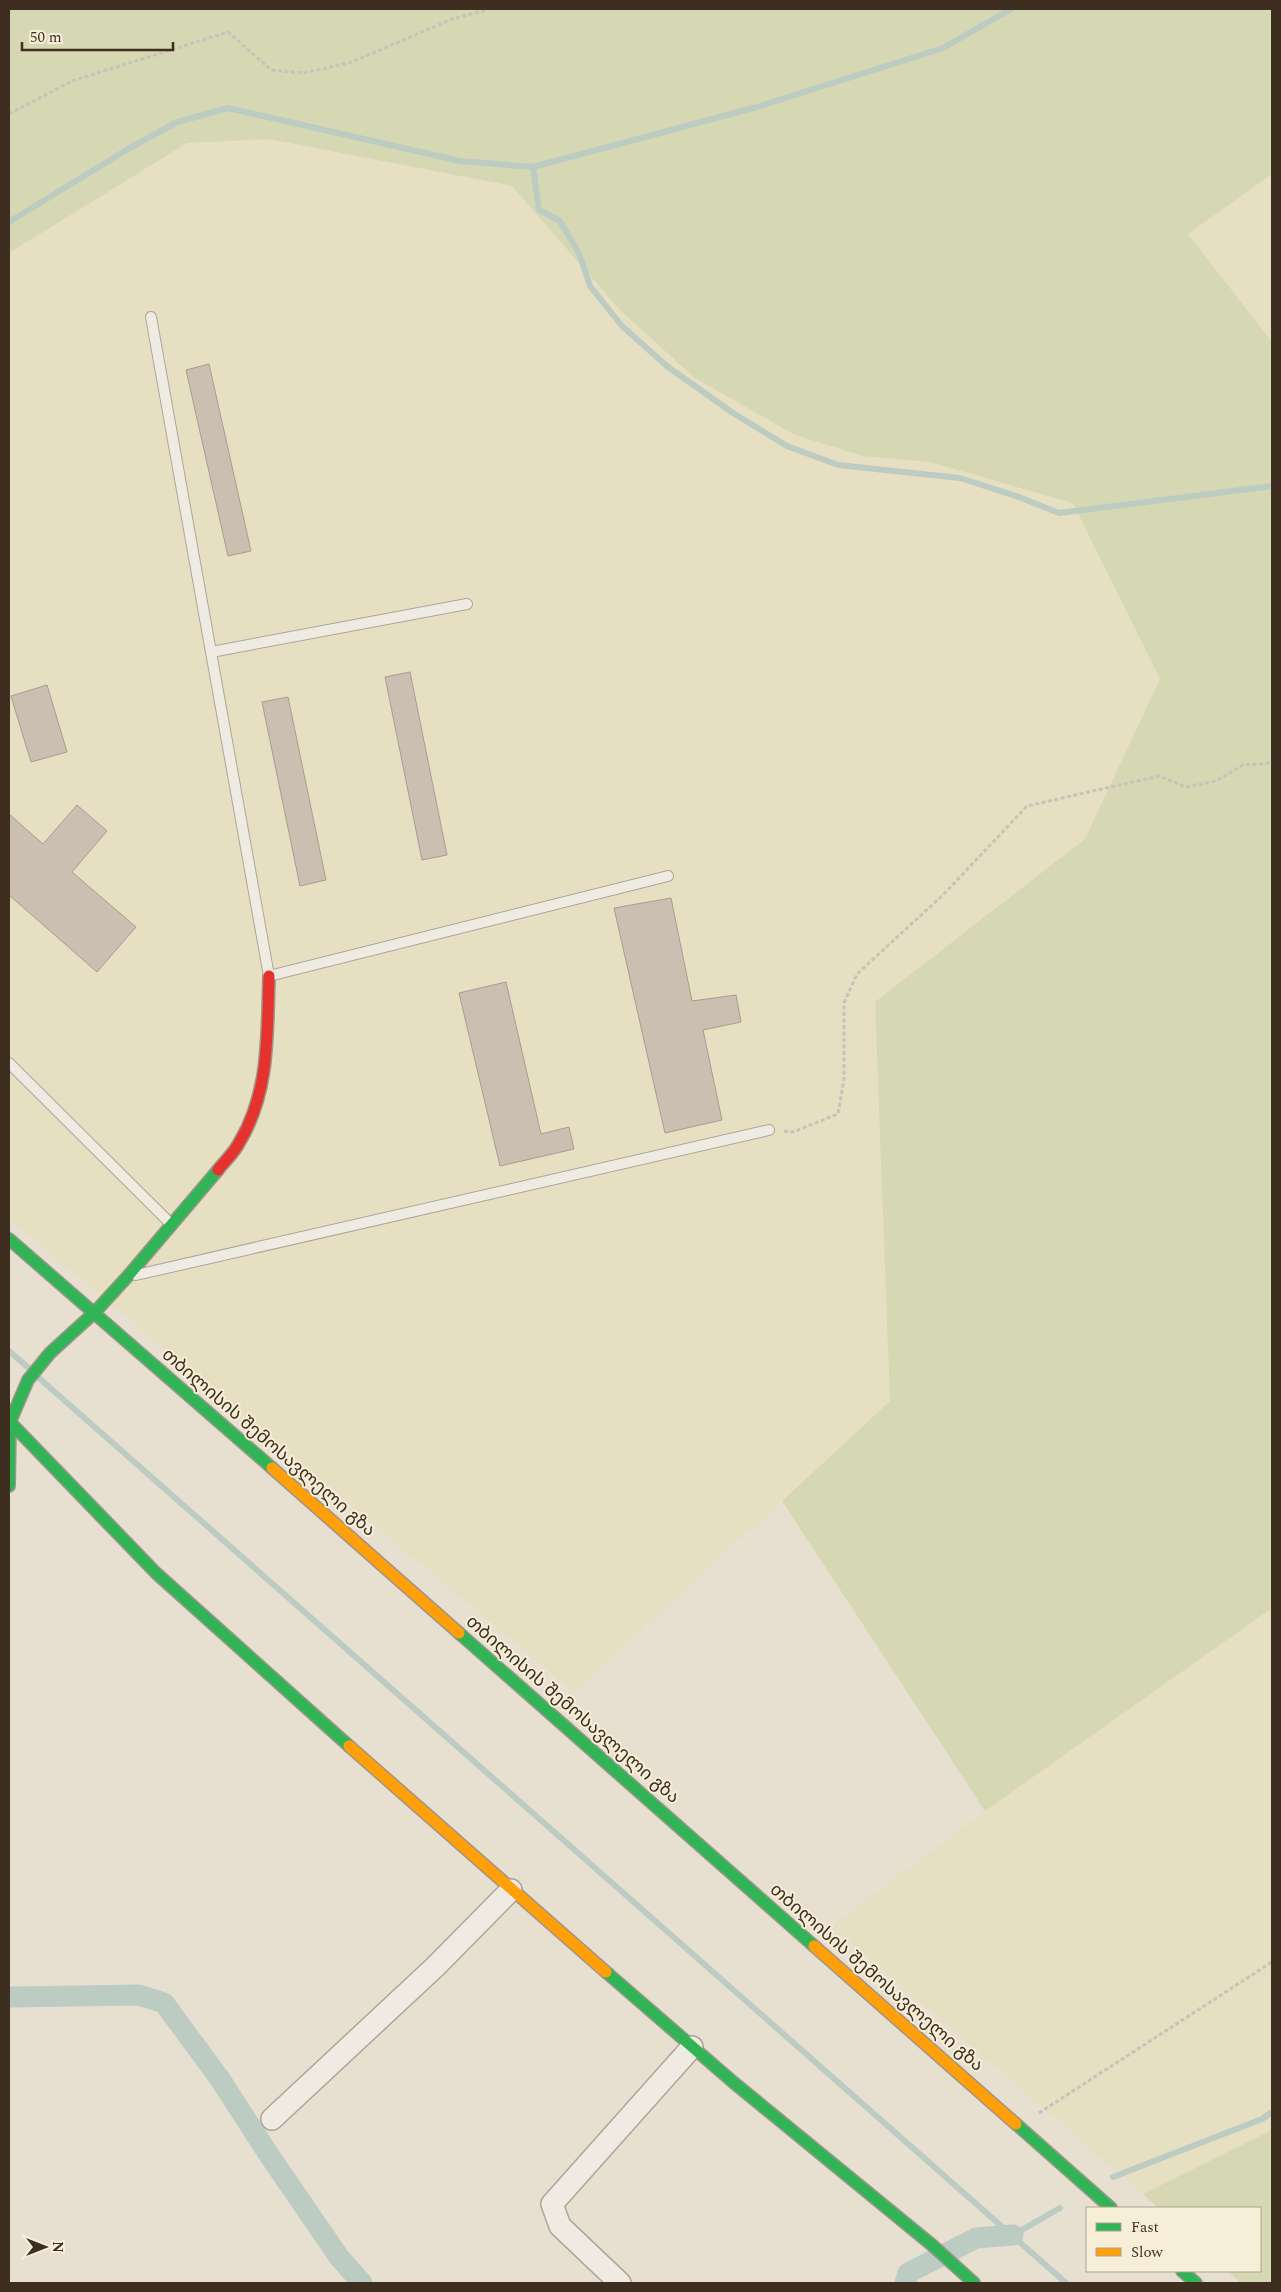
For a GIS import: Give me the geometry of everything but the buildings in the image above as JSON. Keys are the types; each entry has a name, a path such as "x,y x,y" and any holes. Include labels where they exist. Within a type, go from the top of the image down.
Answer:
{"main road":[{"path":"9,1486 9,1421 28,1380 50,1353 95,1312 128,1276 240,1144 258,1104 266,1063 269,976"},
{"name":"თბილისის შემოსავლელი გზა","path":"9,1240 95,1312 1110,2207"},
{"path":"9,1421 156,1573 512,1890 692,2047 932,2244 974,2283"},
{"path":"1183,2272 1196,2283"}],"street":[{"path":"272,2119 436,1966 512,1890"},
{"path":"620,2283 560,2226 552,2204 692,2047"}],"lane":[{"path":"151,317 269,976 668,876"},
{"path":"211,652 467,604"},
{"path":"9,1063 172,1225"},
{"path":"128,1276 769,1130"}],"path":[{"path":"9,114 72,81 228,32 271,70 304,73 352,62 452,19 490,9"},
{"path":"769,1130 793,1132 838,1114 844,1079 844,1003 857,974 943,895 1027,806 1159,776 1186,787 1216,781 1243,765 1272,763"},
{"path":"1019,2125 1272,1962"}],"shaded area":[{"path":"269,139 512,186 620,310 695,378 795,435 863,456 930,462 1073,502 1160,679 1085,839 875,1002 890,1401 574,1692 9,1219 9,253 187,143"},
{"path":"1272,174 1272,342 1187,234"},
{"path":"1272,1608 1272,2130 1143,2194 832,1926 985,1811"}],"green space":[{"path":"9,9 1272,9 1272,174 1188,234 1272,342 1272,1608 985,1811 782,1501 890,1401 875,1002 1085,839 1160,679 1073,503 930,462 863,456 795,435 695,378 620,310 512,186 269,139 187,143 9,253"},
{"path":"1272,2130 1272,2283 1241,2283 1229,2272 1261,2272 1261,2207 1158,2207 1143,2194"}],"waterway":[{"path":"9,222 128,149 177,122 228,108 460,161 533,167 757,107 943,48 1011,9"},
{"path":"533,167 539,210 560,221 579,253 590,286 622,326 668,367 733,413 787,446 838,465 960,478 1019,497 1059,513 1272,486"},
{"path":"9,1351 30,1369"},
{"path":"39,1378 1066,2283"},
{"path":"9,1997 139,1995 164,2003 220,2079 269,2155 339,2257 362,2283"},
{"path":"1113,2177 1262,2119 1272,2112"},
{"path":"1013,2235 1060,2208"},
{"path":"905,2283 908,2273 976,2238 1013,2235"}],"traffic: fast":[{"path":"9,1486 10,1422 28,1380 50,1353 95,1312 128,1276 218,1170"},
{"path":"9,1239 272,1468"},
{"path":"9,1421 156,1573 349,1746"},
{"path":"459,1633 814,1946"},
{"path":"606,1972 733,2082 932,2245 974,2283"},
{"path":"1016,2124 1110,2207"},
{"path":"1183,2272 1196,2283"}],"traffic: slow":[{"path":"272,1468 459,1633"},
{"path":"349,1746 606,1972"},
{"path":"814,1946 1016,2124"}],"traffic: jam":[{"path":"218,1170 237,1147 249,1124 262,1083 267,1041 269,976"}]}
